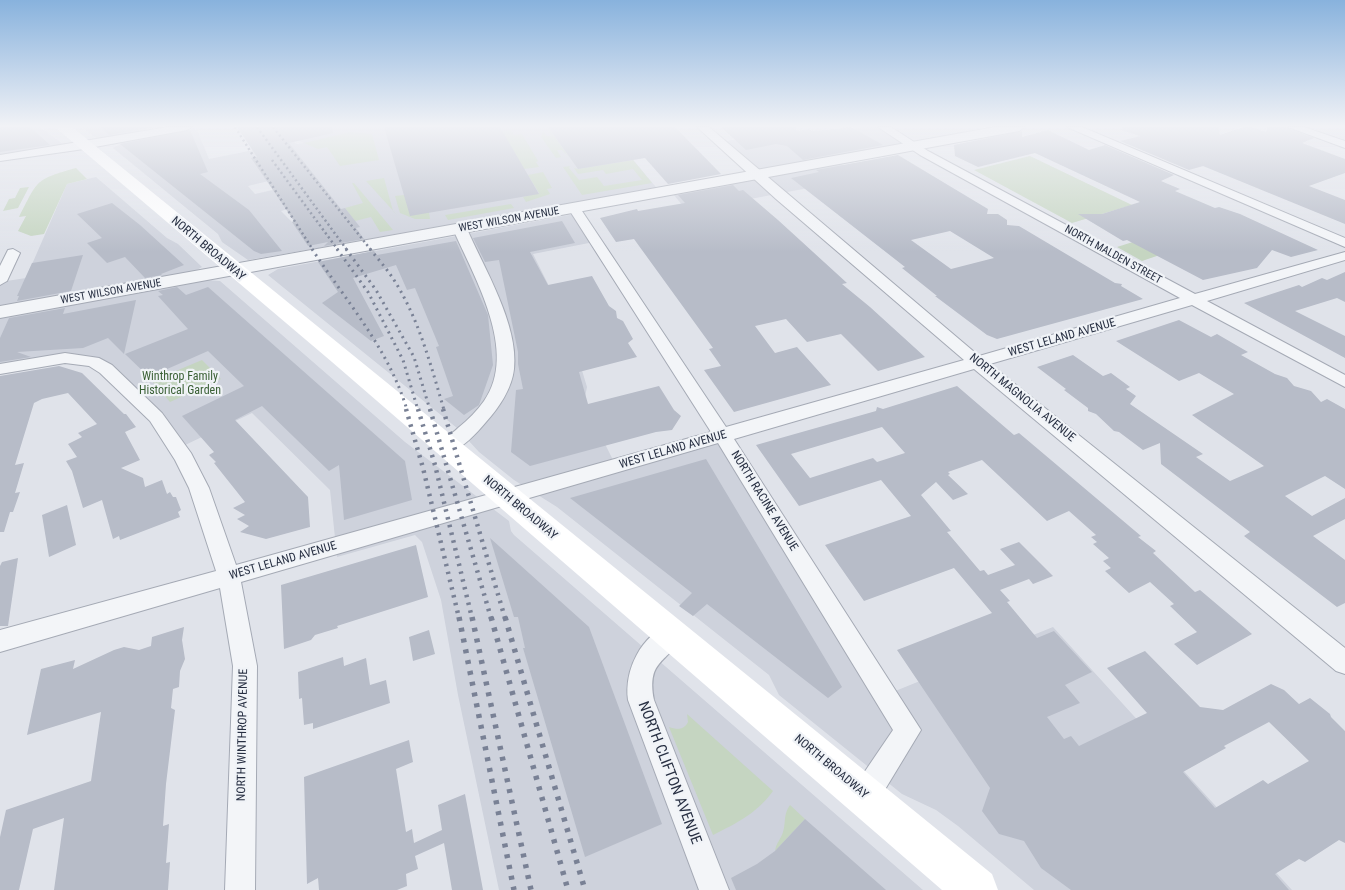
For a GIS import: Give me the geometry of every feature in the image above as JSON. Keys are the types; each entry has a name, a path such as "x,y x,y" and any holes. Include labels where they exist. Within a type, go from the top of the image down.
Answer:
{"main road":[{"name":"NORTH BROADWAY","path":"111,169 448,446 506,497 976,890"}],"street":[{"name":"NORTH MAGNOLIA AVENUE","path":"749,169 978,362 1345,663"},
{"name":"WEST WILSON AVENUE","path":"0,312 791,169"},
{"name":"NORTH MALDEN STREET","path":"954,169 1345,382"},
{"path":"1170,169 1345,243"},
{"name":"NORTH RACINE AVENUE","path":"574,208 722,435 908,730 865,796"},
{"path":"448,446 462,436 488,408 501,385 506,369 506,352 502,331 460,229"},
{"path":"0,281 13,253"},
{"name":"WEST LELAND AVENUE","path":"0,641 1345,256"},
{"name":"NORTH WINTHROP AVENUE","path":"0,369 65,358 93,362 111,372 156,417 184,458 199,488 229,576 245,666 240,890"},
{"name":"NORTH CLIFTON AVENUE","path":"671,634 644,662 637,682 641,700 714,890"}],"shaded area":[{"path":"138,169 641,169 660,192 385,242 382,237 248,260 222,242 218,234","holes":["289,176 295,185 255,194 248,186","309,203 317,215 292,222 281,211"]},
{"path":"749,169 791,169 756,175"},
{"path":"817,169 847,169 861,178 687,211 674,195"},
{"path":"96,177 167,238 178,244 202,267 195,271 0,309 0,282 26,278 67,184"},
{"path":"575,214 594,242 533,254 568,324 587,387 584,402 617,468 721,440 883,696 1053,627 1292,890 1034,890 958,826 936,810 902,794 779,695 769,675 557,507 514,480 479,452 457,428 268,275 278,269"},
{"path":"205,280 220,281 405,442 509,521 514,535 923,890 499,890 458,695 441,600 422,542 415,535 337,557 330,490 252,413 181,447 95,360 0,367 0,316 14,313 20,315"}],"green space":[{"path":"77,169 87,179 67,184 44,234 31,236 18,231 26,216 19,217 30,195 39,183 52,175"},
{"path":"564,169 569,169 579,180 597,177 604,186 642,180 633,169 606,174 603,170 578,174 574,169 640,169 652,183 582,195"},
{"path":"1056,169 1132,205 1072,223 974,170"},
{"path":"543,172 552,188 547,189 550,194 526,202 523,197 539,193 528,175"},
{"path":"384,178 393,210 366,181"},
{"path":"352,183 354,183 393,230 380,232 371,217 355,221 345,208 363,203"},
{"path":"29,187 18,208 3,211 9,199 15,198 20,188"},
{"path":"404,195 429,212 430,219 415,219 400,213 395,196"},
{"path":"511,204 514,208 448,220 445,215"},
{"path":"1177,228 1204,240 1142,261 1117,247"},
{"name":"Winthrop Family Historical Garden","path":"202,360 221,379 170,402 152,381"},
{"path":"687,714 773,791 767,799 738,822 713,835 669,727 677,729 684,727 688,722"},
{"path":"790,805 805,819 775,851 783,832"}],"building":[{"path":"151,169 207,169 208,172 200,174 249,210 282,251 261,254 254,251"},
{"path":"258,169 309,169 341,209 345,208 360,227 356,228 364,239 324,246 328,242 308,246 292,222 294,221"},
{"path":"396,169 524,169 539,194 410,216"},
{"path":"654,169 716,169 721,174 668,184"},
{"path":"921,169 988,209 987,214 998,214 1007,220 1007,225 1019,226 1115,283 1122,284 1121,286 1143,299 997,339 987,335 935,296 937,296 902,268 905,267 791,178 819,172 816,170","holes":["950,231 994,258 951,269 911,240"]},
{"path":"1068,169 1159,169 1174,175 1161,181 1180,189 1175,191 1215,208 1219,207 1240,214 1318,250 1291,257 1272,250 1257,268 1203,280 1127,240 1123,241 1078,214 1102,214 1140,202"},
{"path":"1209,169 1345,169 1345,173 1309,186 1345,200 1345,224"},
{"path":"733,185 739,191 743,190 778,220 847,283 842,284 925,357 878,371 841,334 807,342 786,319 755,326 775,353 797,347 831,385 734,412 704,370 721,366 709,349 713,348 634,239 616,242 600,218 637,209 638,211 685,203 678,195"},
{"path":"112,203 140,225 184,265 162,275 145,278 125,257 107,263 87,243 102,238 77,214"},
{"path":"562,221 575,243 530,252 548,285 592,276 609,306 616,311 617,318 623,321 633,339 628,343 637,357 579,372 588,404 659,386 674,410 681,416 672,430 656,432 530,466 511,452 516,390 523,389 518,364 518,352 499,260 485,262 473,238"},
{"path":"456,241 488,315 493,365 479,405 464,415 444,399 453,396 436,347 439,346 415,288 407,290 396,265 353,278 384,336 371,341 322,303 338,292 318,262 374,251 377,255"},
{"path":"83,255 71,291 17,301 19,296 17,296 32,263"},
{"path":"1345,272 1345,302 1337,298 1295,311 1345,336 1345,358 1244,303 1299,285 1302,287 1322,278 1327,280"},
{"path":"177,287 186,295 208,287 405,461 412,500 344,520 339,465 329,471 262,406 235,420 308,497 310,527 266,539 240,532 249,526 237,519 245,515 233,508 245,502 209,455 214,452 182,416 244,386 208,351 149,377 125,354 188,329 158,296 163,295 158,291"},
{"path":"136,300 124,354 108,338 83,348 17,352 31,357 0,362 0,338 9,318 65,308 63,314"},
{"path":"1179,320 1211,337 1217,334 1248,352 1241,355 1275,374 1287,378 1294,386 1311,391 1321,402 1327,399 1345,409 1345,489 1325,476 1285,496 1312,516 1345,498 1345,519 1313,536 1345,560 1345,603 1337,607 1244,536 1250,532 1161,464 1160,443 1143,450 1119,432 1114,431 1096,414 1088,411 1088,408 1064,390 1066,389 1037,367 1073,355 1103,376 1111,373 1130,387 1126,389 1136,396 1130,404 1203,454 1196,457 1230,481 1264,466 1192,415 1234,394 1199,373 1179,381 1116,341"},
{"path":"59,366 82,373 126,414 136,427 125,432 140,460 121,468 143,478 145,487 162,480 167,494 170,492 173,497 176,497 181,510 178,512 180,517 120,540 119,536 113,539 102,500 83,508 72,471 66,461 77,457 68,444 82,437 78,433 97,424 68,393 42,399 34,403 15,465 24,463 15,493 20,492 13,512 10,512 4,532 0,532 0,376"},
{"path":"957,386 1014,435 1019,433 1141,536 1138,537 1156,551 1153,553 1195,592 1200,590 1252,634 1197,665 1174,644 1197,632 1170,606 1174,604 1150,582 1129,593 1105,571 1111,568 1103,561 1109,558 1093,544 1097,542 1091,537 1096,535 1069,511 1047,521 982,460 948,472 950,474 948,475 968,494 953,500 936,482 921,495 951,531 947,532 980,571 984,570 988,575 1015,565 1000,549 1019,542 1053,576 1033,584 1029,579 1000,590 1010,601 1007,602 1037,638 1054,631 1092,672 1065,685 1080,703 1047,717 1064,739 1071,736 1079,746 1147,713 1107,668 1145,651 1200,707 1223,710 1271,684 1284,690 1299,704 1310,698 1330,714 1345,731 1345,843 1339,840 1305,862 1299,859 1275,874 1289,890 1071,890 1041,868 1024,841 999,834 982,811 990,788 897,650 992,613 954,568 864,601 825,545 911,516 881,480 799,506 756,445 876,411 877,407 883,409","holes":["882,427 905,453 877,462 873,458 810,478 791,454","1269,722 1309,761 1268,784 1263,780 1215,808 1183,772 1226,748 1224,746"]},
{"path":"706,459 842,687 828,698 707,604 693,616 679,606 692,593 570,498"},
{"path":"67,505 76,545 49,557 42,515"},
{"path":"490,538 589,627 662,824 585,857 523,648 525,648 518,617 514,617"},
{"path":"416,545 428,597 337,626 338,628 315,635 311,640 284,649 281,585"},
{"path":"18,558 8,626 0,626 0,566 2,562"},
{"path":"184,627 182,640 185,659 180,671 179,687 173,689 171,708 175,710 163,826 169,824 166,863 170,862 168,890 54,890 64,818 33,829 19,890 0,890 0,837 6,810 91,781 101,712 27,735 41,669 75,660 73,669 124,647 139,650 151,646 152,637"},
{"path":"429,630 435,654 413,661 409,637"},
{"path":"343,657 344,666 366,658 370,685 386,680 390,703 313,729 313,723 304,725 302,698 299,699 298,672"},
{"path":"409,740 413,762 396,769 406,832 412,829 414,843 442,830 438,805 465,794 483,890 452,890 444,843 415,856 418,869 406,874 407,886 397,890 319,890 318,878 307,884 304,777"},
{"path":"805,819 886,890 736,890 731,878 757,864 775,851"}],"railway":[{"path":"261,169 313,250"},
{"path":"278,169 338,250"},
{"path":"287,169 347,250"},
{"path":"306,169 371,250"},
{"path":"312,249 378,346 399,388 407,410"},
{"path":"337,249 368,292 403,360 418,410"},
{"path":"346,249 376,290 414,357 430,410"},
{"path":"370,249 394,280 411,311 444,410"},
{"path":"406,409 423,468 459,618"},
{"path":"418,409 435,465 472,618"},
{"path":"430,409 491,618"},
{"path":"443,409 505,618"},
{"path":"459,617 514,890"},
{"path":"472,617 531,890"},
{"path":"491,617 568,890"},
{"path":"505,617 585,890"}]}
